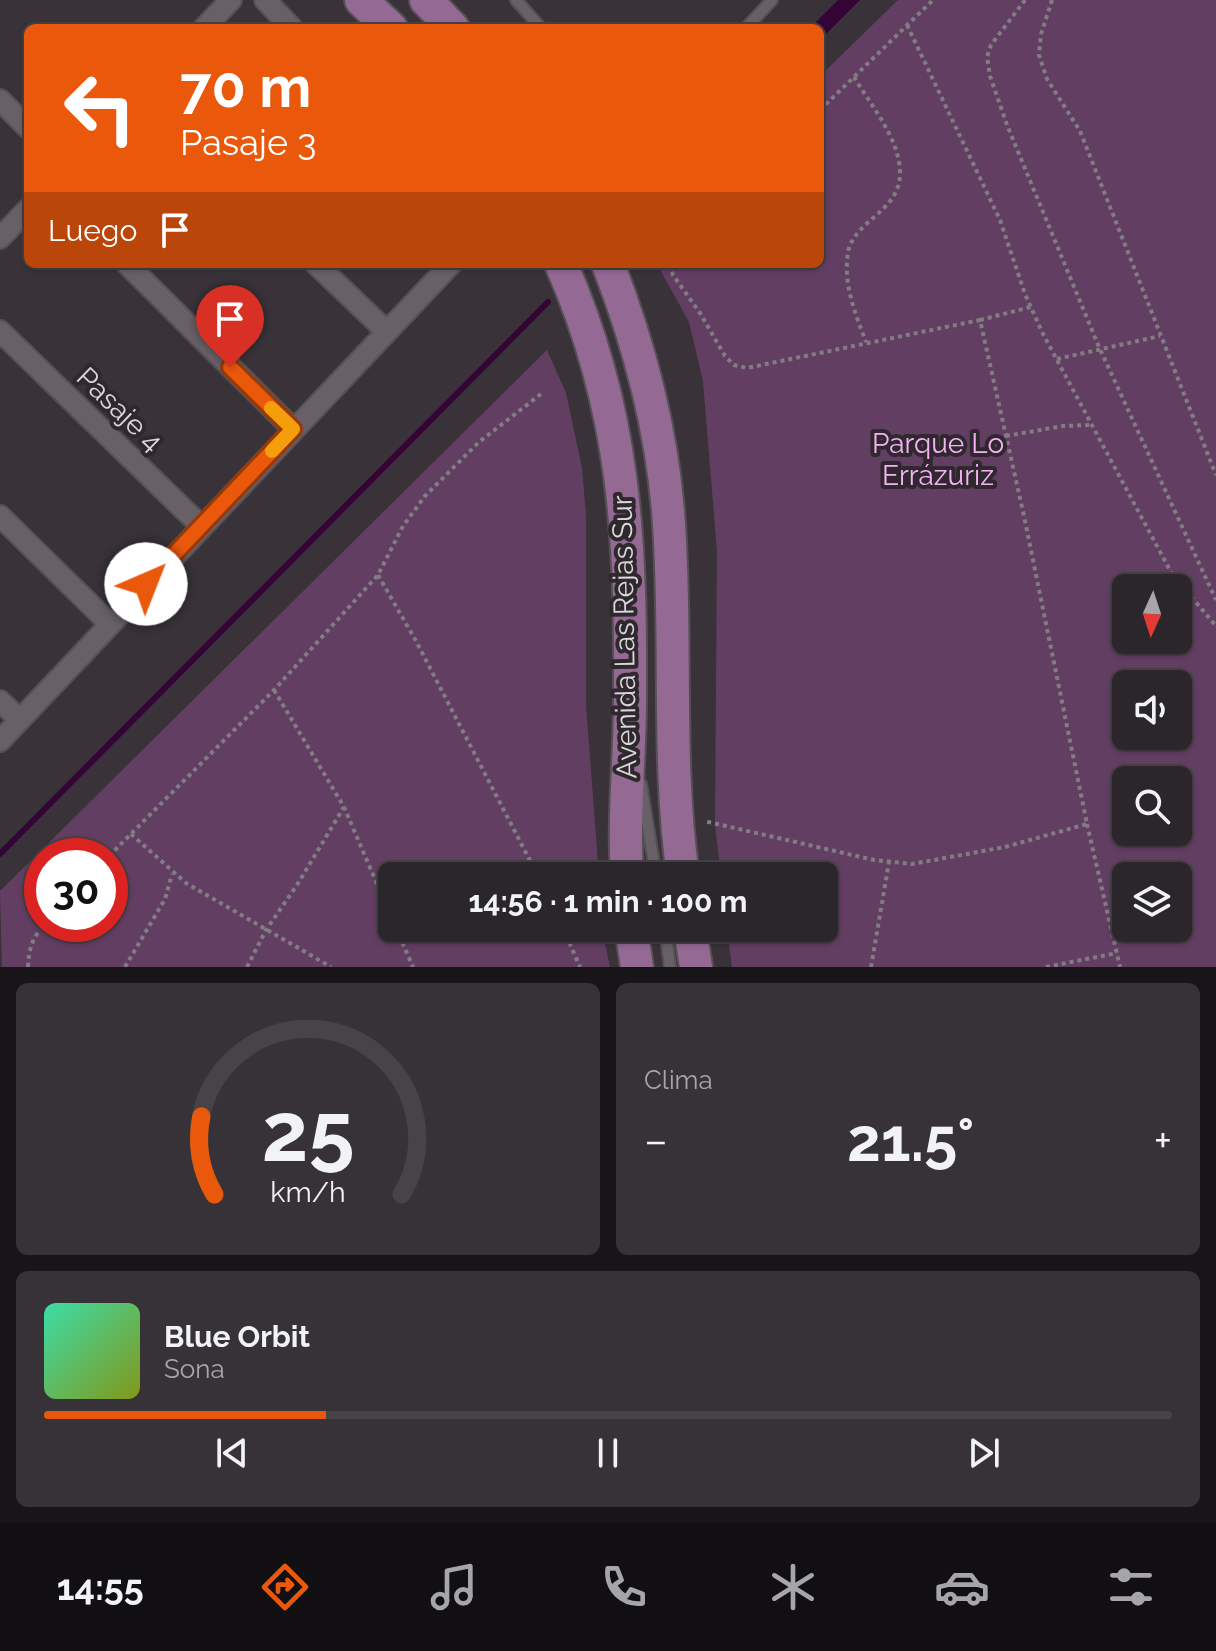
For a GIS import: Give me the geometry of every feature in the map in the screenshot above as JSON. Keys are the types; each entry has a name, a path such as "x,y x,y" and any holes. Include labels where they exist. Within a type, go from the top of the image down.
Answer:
{"main road":[{"path":"361,0 387,24"},
{"path":"426,0 449,24"},
{"name":"Avenida Las Rejas Sur","path":"562,268 601,372 620,462 628,545 630,703 627,862"},
{"name":"Avenida Las Rejas Sur","path":"609,268 642,361 663,461 671,562 675,789 682,862"},
{"path":"633,942 637,967"},
{"path":"692,942 696,967"}],"street":[{"path":"208,24 231,0"},
{"path":"265,0 288,24"},
{"path":"0,100 24,124"},
{"path":"0,238 24,213"},
{"path":"131,268 293,429"},
{"path":"320,268 386,331"},
{"path":"0,741 447,268"},
{"name":"Pasaje 4","path":"0,331 201,526"},
{"path":"0,516 109,623"},
{"path":"0,701 19,719"}],"lane":[{"path":"516,0 537,24"},
{"path":"750,24 772,0"},
{"path":"630,703 654,862"},
{"path":"667,942 670,967"}],"path":[{"path":"824,106 933,0"},
{"path":"1025,0 991,45 987,57 990,76 1007,125 1099,347 1216,600"},
{"path":"1052,0 1041,34 1039,55 1047,79 1080,131 1216,475"},
{"path":"907,25 1000,220 1031,307 1057,359 1172,574 1216,626"},
{"path":"854,77 889,135 900,172 897,189 886,208 861,230 848,249 848,286 866,342"},
{"path":"671,268 725,356 734,365 747,368 1031,307"},
{"path":"980,320 1120,967"},
{"path":"1057,359 1099,347 1160,336"},
{"path":"125,838 274,690 378,575 403,526 425,496 479,442 541,394"},
{"path":"1006,436 1063,426 1091,425"},
{"path":"378,575 416,641 531,862"},
{"path":"274,690 344,807 378,886"},
{"path":"247,967 266,930 344,807"},
{"path":"701,820 889,862 912,864 1005,847 1087,824"},
{"path":"130,833 172,874 331,967"},
{"path":"871,967 889,862"},
{"path":"125,967 165,899 172,874"},
{"path":"28,967 31,942"},
{"path":"402,942 413,967"},
{"path":"569,942 580,967"},
{"path":"1046,967 1117,953"}],"green space":[{"name":"Parque Lo Errázuriz","path":"898,0 1216,0 1216,967 732,967 729,942 838,942 838,862 719,862 715,825 717,551 703,381 689,322 659,268 824,268 824,72"},
{"path":"547,350 566,393 582,468 586,515 586,705 598,862 378,862 378,942 605,942 610,967 2,967 0,891 24,867 24,942 128,942 128,838 54,838"}],"shaded area":[{"path":"838,0 860,0 824,36 824,24 814,24"}],"waterway":[{"path":"0,854 548,302"}],"slow traffic":[{"path":"271,408 293,429 272,451"}],"route":[{"path":"146,584 293,429 230,367"}]}
